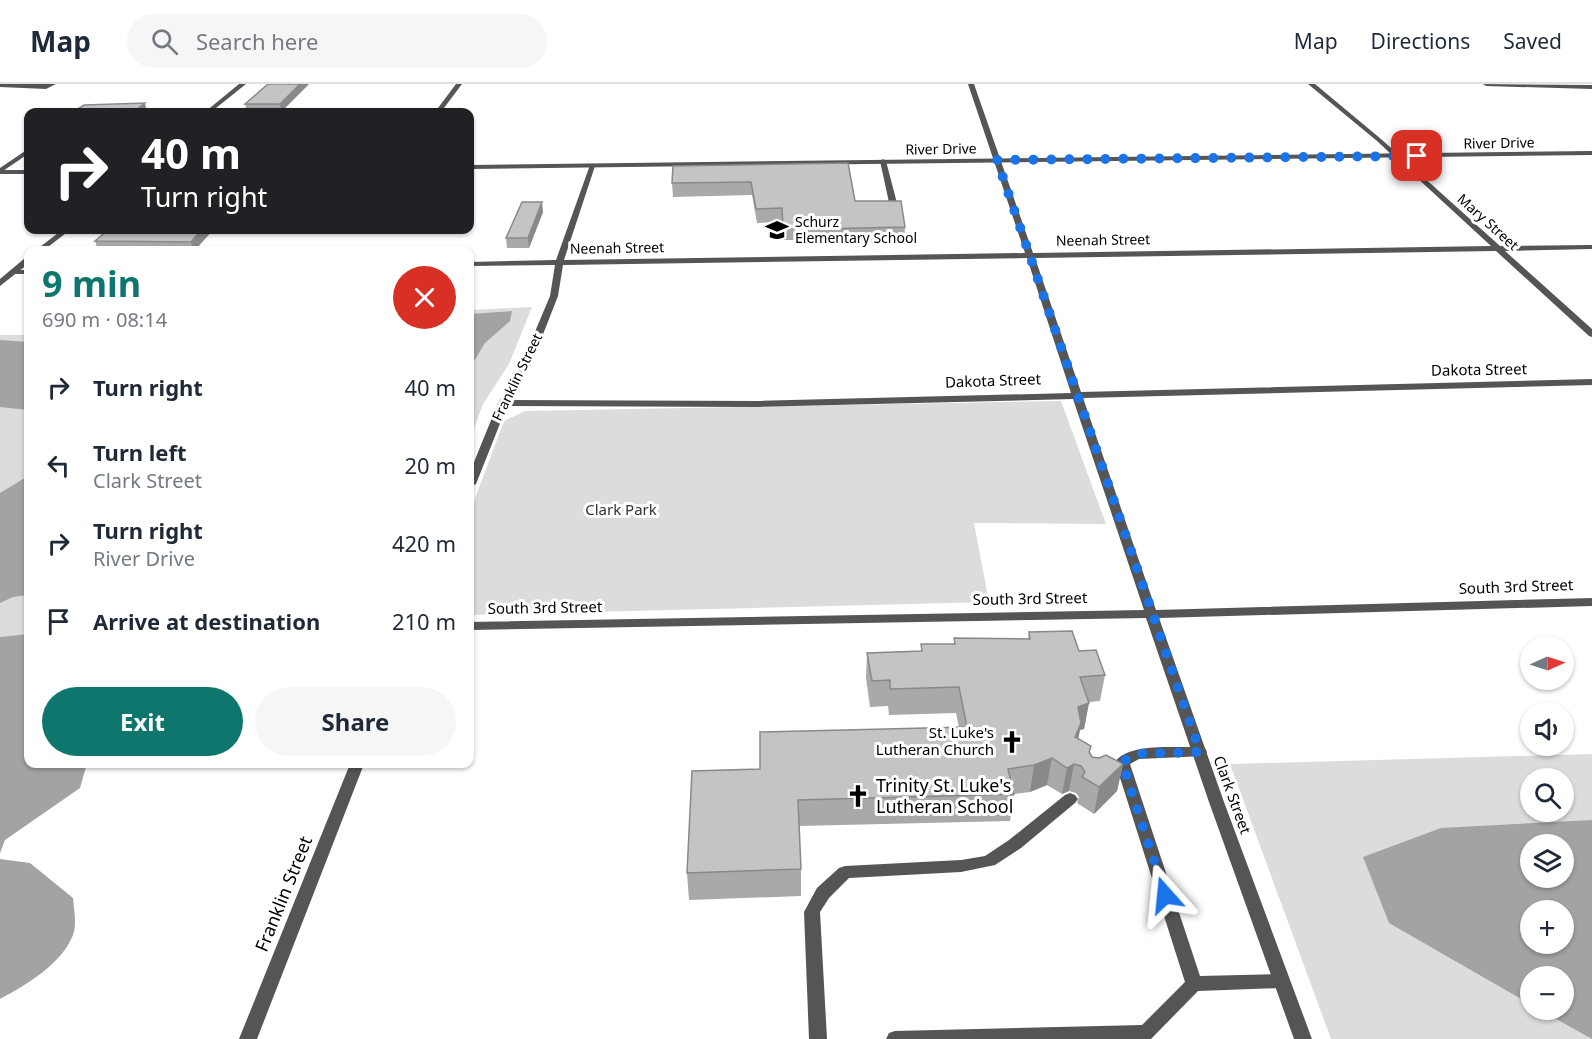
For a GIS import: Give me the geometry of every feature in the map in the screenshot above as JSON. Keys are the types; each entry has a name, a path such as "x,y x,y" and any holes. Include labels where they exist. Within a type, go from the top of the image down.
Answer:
{"street":[{"path":"0,85 46,87 53,84"},
{"path":"214,108 243,84"},
{"path":"441,108 459,84"},
{"name":"Clark Street","path":"971,84 1031,255 1151,614 1303,1039"},
{"name":"Mary Street","path":"1311,84 1395,156 1592,334"},
{"path":"1488,84 1592,87"},
{"name":"River Drive","path":"474,167 1592,153"},
{"path":"0,172 24,154"},
{"path":"883,161 894,207"},
{"name":"Franklin Street","path":"474,474 503,403 526,365 554,296 559,263 592,166"},
{"path":"0,172 24,172"},
{"path":"45,246 61,234"},
{"name":"Neenah Street","path":"474,264 1592,247"},
{"path":"0,283 24,263"},
{"path":"14,272 24,272"},
{"name":"Dakota Street","path":"503,403 757,404 1592,382"},
{"name":"South 3rd Street","path":"474,626 1151,614 1592,602"},
{"path":"1194,984 1117,765 1137,754 1200,752"},
{"name":"Franklin Street","path":"248,1039 355,768"},
{"path":"818,1039 812,912 823,892 845,872 961,866 989,861 1015,844 1070,799"},
{"path":"895,1039 1146,1033 1194,984 1281,981"}],"green space":[{"path":"532,307 509,364 483,404 474,428 474,310"},
{"path":"0,335 24,335 24,634 0,637"},
{"name":"Clark Park","path":"1061,401 1106,524 974,523 989,602 474,615 474,501 504,421 525,411"},
{"path":"1592,754 1592,1039 1331,1039 1230,764"}],"shaded area":[{"path":"512,311 510,321 485,343 474,361 474,314"},
{"path":"0,340 24,342 24,410 0,407"},
{"path":"24,478 24,596 13,597 0,603 0,493"},
{"path":"24,634 24,768 86,768 80,788 5,840 0,853 0,637"},
{"path":"1592,820 1592,1039 1558,1020 1574,1020 1574,966 1520,966 1520,998 1389,923 1363,857 1441,828"},
{"path":"0,859 30,863 73,898 75,922 68,946 61,955 42,973 0,999"}],"building":[{"path":"268,84 300,84 280,104 245,104"},
{"path":"145,103 138,108 79,108 84,105"},
{"path":"848,163 855,201 901,201 905,227 818,229 816,225 783,226 782,208 756,209 751,182 672,183 673,166"},
{"path":"522,202 542,202 528,238 506,238"},
{"path":"103,234 198,234 191,242 95,241"},
{"path":"1072,631 1079,651 1096,650 1105,675 1080,677 1089,703 1078,707 1081,723 1075,737 1091,746 1089,752 1092,757 1099,758 1106,755 1123,764 1099,787 1082,777 1085,772 1081,766 1074,764 1067,768 1052,758 1034,765 1008,769 1014,794 798,800 801,869 687,873 692,771 760,769 760,732 967,727 959,687 890,689 890,680 872,681 867,653 922,651 921,644 955,644 954,638 1030,639 1029,632"}],"place":[{"name":"Schurz Elementary School","path":"777,230"},
{"name":"St. Luke's Lutheran Church","path":"1012,742"},
{"name":"Trinity St. Luke's Lutheran School","path":"858,796"}],"route":[{"path":"1165,895 1122,762 1137,754 1200,752 997,160 1417,156"}]}
